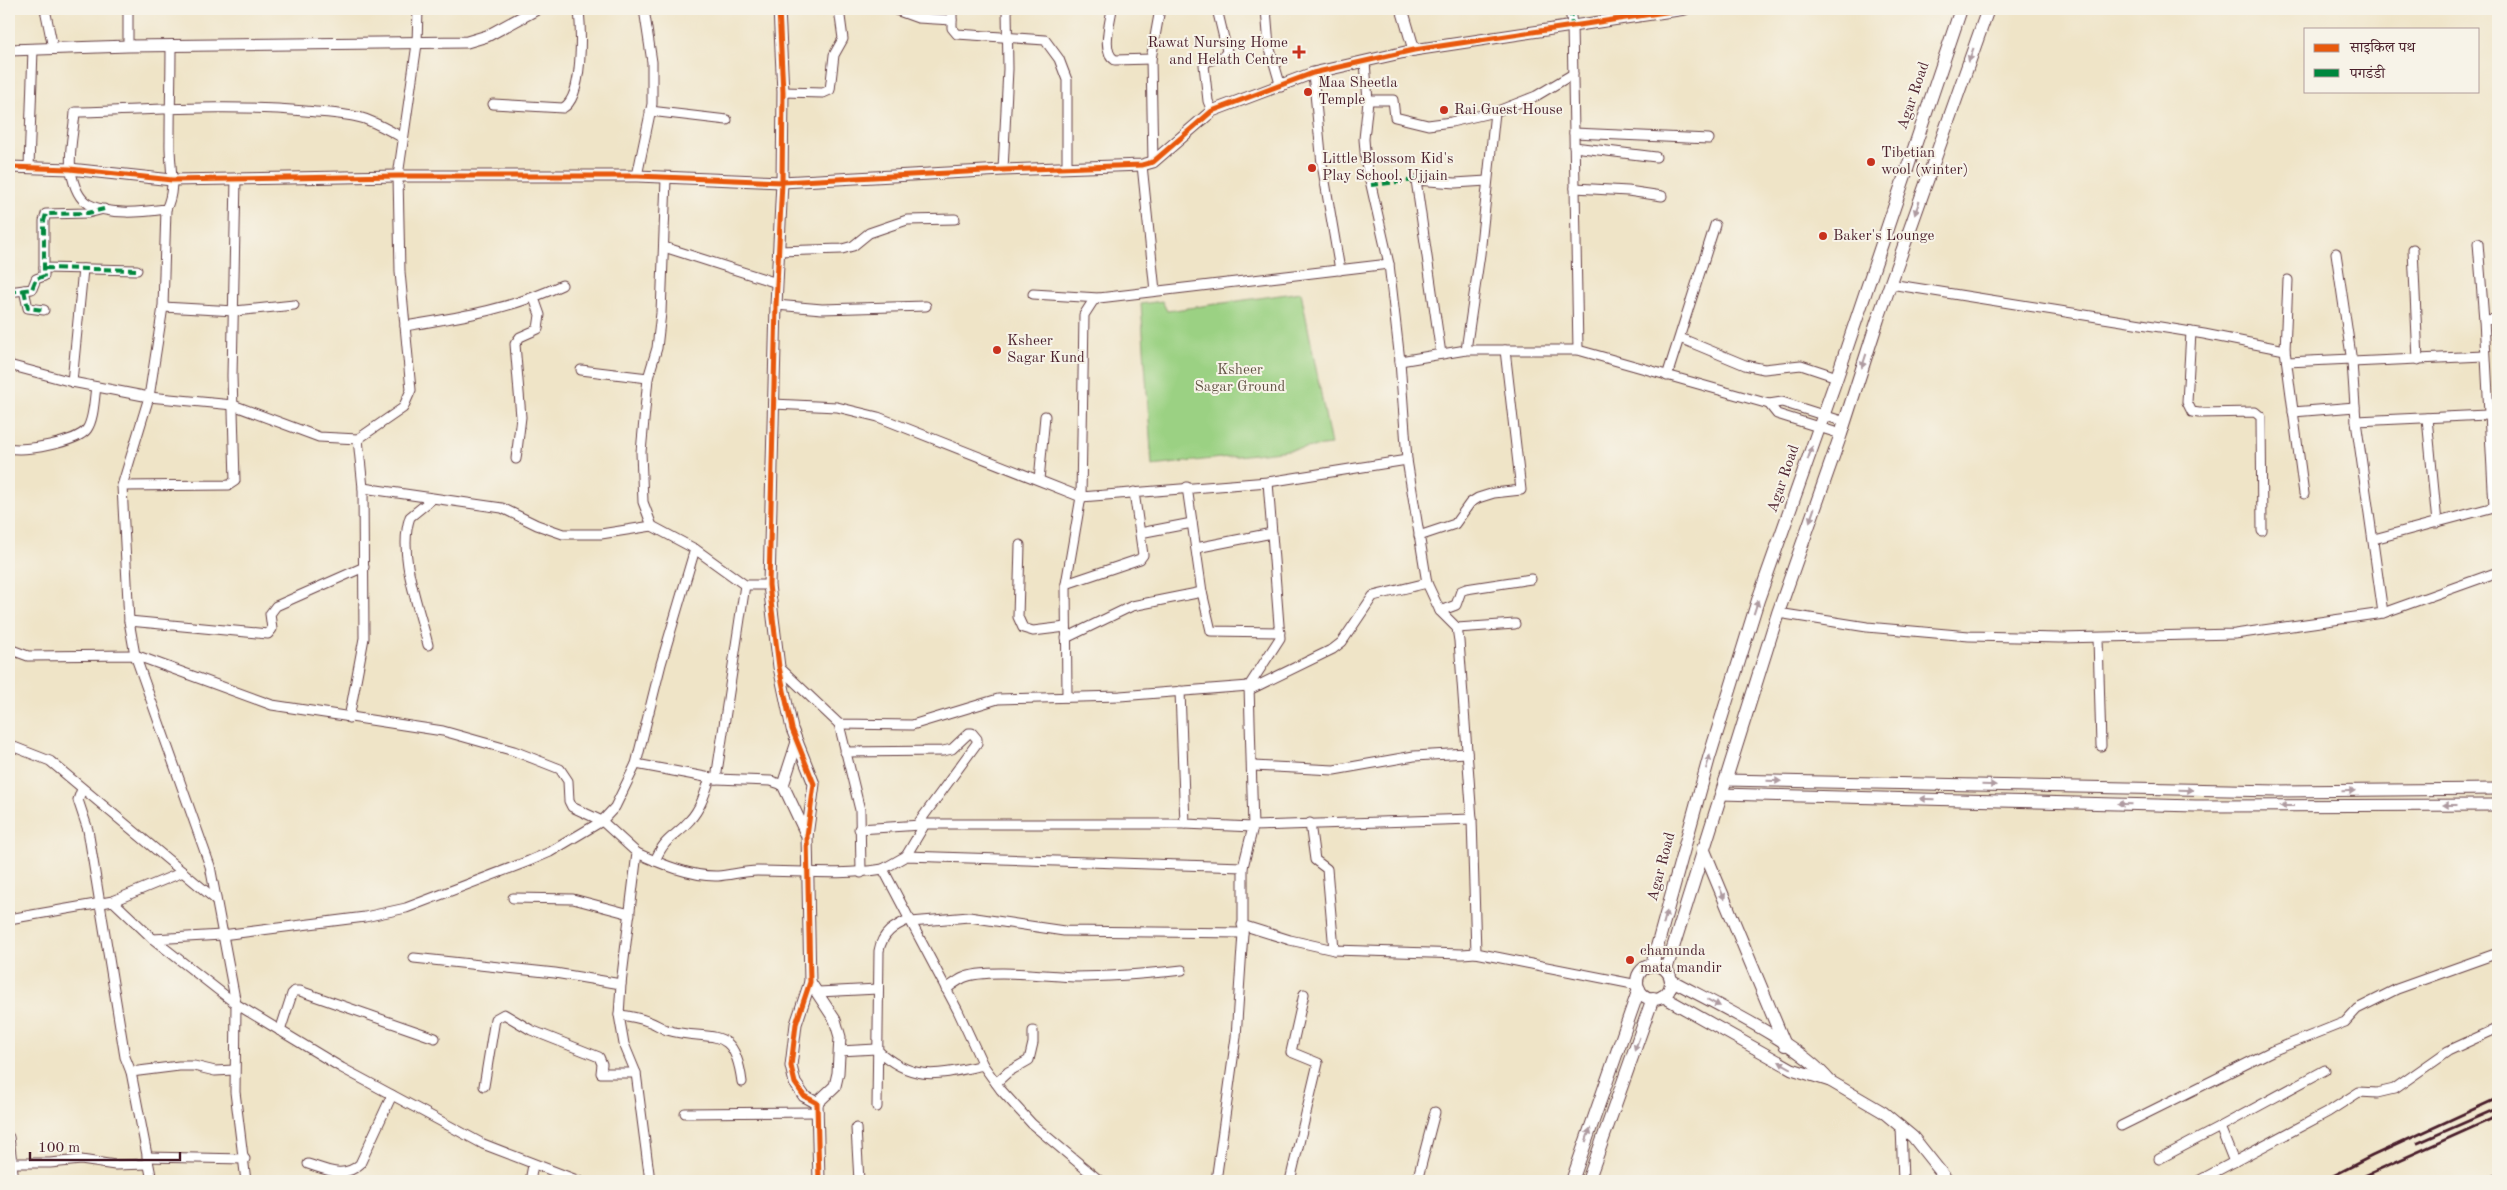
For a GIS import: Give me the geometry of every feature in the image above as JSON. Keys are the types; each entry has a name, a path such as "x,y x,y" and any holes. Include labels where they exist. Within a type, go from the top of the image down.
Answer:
{"main road":[{"name":"Agar Road","path":"1572,1181 1638,987 1642,970 1652,965 1711,749 1758,600 1824,415 1961,9"},
{"path":"1638,987 1643,994 1657,997 1668,991 1668,975 1703,848 1778,613 1841,434 1890,284 1988,9"},
{"path":"1703,848 1785,1045"},
{"path":"1652,965 1668,975"},
{"path":"1588,1181 1657,997"}],"street":[{"path":"45,9 52,48"},
{"path":"128,9 128,46"},
{"path":"9,365 72,382 149,397 233,405 318,437 358,439 403,408 410,398 411,390 400,272 398,176 417,44 418,9"},
{"path":"9,50 171,45 467,42 487,36 537,9"},
{"path":"493,104 563,108 569,105 575,91 580,60 579,9"},
{"path":"637,176 650,111 652,62 644,9"},
{"path":"779,9 783,92 782,182 776,305 768,585 779,667 792,729 814,784 807,836 810,982 796,1024 791,1066 795,1083 804,1096 818,1107"},
{"path":"783,92 823,93 830,90 834,55 842,38 839,9"},
{"path":"952,9 952,30 957,34 1045,40 1062,65 1067,80 1067,168"},
{"path":"1003,170 1008,68 1007,9"},
{"path":"1112,9 1107,50 1110,57 1115,60 1151,59"},
{"path":"1155,291 1147,164 1151,59 1160,9"},
{"path":"1212,111 1208,101 1204,65 1208,61 1224,56 1227,51 1217,9"},
{"path":"1266,9 1269,46 1281,87"},
{"path":"1402,9 1414,50"},
{"path":"1570,9 1572,25 1578,350"},
{"path":"9,167 70,169 172,180 398,176 637,176 666,179 782,182 1147,164 1212,111 1247,96 1281,87 1313,73 1414,50 1685,9"},
{"path":"896,10 918,18 952,20"},
{"path":"171,45 170,144 172,180 170,201 166,209 163,307 149,397 122,486 128,621 134,655 210,866 236,1004 235,1092 246,1181"},
{"path":"29,168 33,49"},
{"path":"1364,62 1368,100 1364,139 1366,163 1389,264 1400,361 1407,460 1419,536 1427,583 1440,611 1457,628 1472,819 1476,952"},
{"path":"1313,73 1322,164 1340,270"},
{"path":"1368,100 1393,100 1396,117 1428,125 1495,112 1536,96 1573,74"},
{"path":"166,209 142,212 104,209 88,204 76,191 70,169 75,112 261,107 339,114 365,119 403,138"},
{"path":"650,111 727,120"},
{"path":"1466,350 1495,112"},
{"path":"1574,133 1709,139"},
{"path":"1574,147 1656,157"},
{"path":"122,486 233,484 235,481 233,405 236,178"},
{"path":"652,526 643,502 640,486 641,452 648,378 657,348 664,248 666,179"},
{"path":"1440,354 1416,180 1455,183 1487,181"},
{"path":"1575,188 1628,191 1662,196"},
{"path":"9,292 32,289 36,279 44,276 44,222 46,214 88,213 104,209"},
{"path":"778,251 842,249 853,246 869,233 907,220 955,219"},
{"path":"1666,376 1680,338 1715,226"},
{"path":"2374,539 2496,507 2487,415 2484,320 2478,243"},
{"path":"664,248 777,283"},
{"path":"2412,249 2418,360"},
{"path":"2336,253 2352,360 2356,421 2374,539 2382,613"},
{"path":"1033,294 1099,298 1389,264"},
{"path":"44,268 137,270"},
{"path":"72,382 83,269"},
{"path":"2288,280 2285,350 2304,494"},
{"path":"1890,284 2191,332 2285,350"},
{"path":"405,326 498,309 534,298 562,285"},
{"path":"24,290 28,308 44,310"},
{"path":"516,459 521,417 515,344 520,337 538,328 540,315 534,298"},
{"path":"1067,697 1066,584 1081,497 1084,315 1093,301 1099,298"},
{"path":"163,307 235,311 294,305"},
{"path":"776,305 822,309 926,306"},
{"path":"2484,320 2498,318"},
{"path":"2191,332 2186,402 2188,408 2192,412 2199,413 2255,412 2261,417 2262,531"},
{"path":"1680,338 1744,365 1764,370 1801,365 1837,377"},
{"path":"1400,361 1466,350 1578,350 1769,404 1782,402 1845,422"},
{"path":"1419,536 1455,524 1470,503 1478,498 1521,490 1505,350"},
{"path":"2287,362 2418,360 2484,356"},
{"path":"581,370 648,378"},
{"path":"9,448 27,449 59,442 83,434 88,428 96,387"},
{"path":"773,404 837,407 878,417 1081,497 1268,482 1407,460"},
{"path":"1769,404 1777,414 1819,429 1841,434"},
{"path":"2294,412 2355,407"},
{"path":"2356,421 2487,415"},
{"path":"1038,480 1045,416"},
{"path":"2427,418 2437,523"},
{"path":"349,718 364,638 363,488 358,439"},
{"path":"1216,1181 1236,1037 1242,929 1243,867 1253,826 1253,766 1249,688 1280,638 1268,482"},
{"path":"1187,487 1202,592 1212,631 1280,632"},
{"path":"363,488 432,500 502,508 537,525 563,534 601,534 652,526 695,549 745,585 768,585"},
{"path":"1066,584 1140,559 1142,555 1134,492"},
{"path":"428,645 407,560 405,539 410,517 432,500"},
{"path":"1140,533 1192,523"},
{"path":"1196,548 1272,533"},
{"path":"1020,545 1018,617 1023,628 1033,631 1066,627"},
{"path":"153,939 222,935 365,916 406,908 529,861 602,821 615,806 636,764 695,549"},
{"path":"128,621 268,634 272,629 270,614 276,606 364,567"},
{"path":"1778,613 1867,627 1969,636 2098,638 2235,634 2382,613 2498,572"},
{"path":"1440,611 1456,605 1461,591 1466,589 1531,579"},
{"path":"838,724 912,725 998,699 1120,696 1249,688 1332,649 1342,642 1373,596 1427,583"},
{"path":"655,861 664,842 689,822 702,805 713,778 745,585"},
{"path":"1066,638 1132,606 1202,592"},
{"path":"1457,628 1515,624"},
{"path":"2098,638 2101,746"},
{"path":"9,649 28,656 134,655 272,705 443,731 514,751 560,769 568,782 569,801 572,807 602,821 637,853 655,861 703,875 718,876 755,871 807,874 861,873 883,870 906,856 921,825 977,743 977,739 972,733 969,733 952,748 935,753 846,752"},
{"path":"779,667 838,724 860,810 861,873"},
{"path":"1180,692 1184,824"},
{"path":"797,742 783,785 807,836"},
{"path":"9,745 50,761 215,899"},
{"path":"1253,766 1334,770 1414,756 1467,753"},
{"path":"636,764 713,778 771,781 783,785"},
{"path":"1725,780 2278,791 2498,789"},
{"path":"1945,784 1945,800"},
{"path":"2080,787 2082,803"},
{"path":"82,789 78,800 88,830 98,902 125,1057 131,1072 152,1181"},
{"path":"2380,790 2380,806"},
{"path":"1721,794 2196,806 2498,805"},
{"path":"859,829 921,825 1184,824 1253,826 1472,819"},
{"path":"1310,823 1315,860 1327,869 1334,950"},
{"path":"637,853 621,984 620,1015 624,1044 636,1073 650,1181"},
{"path":"906,856 1243,867"},
{"path":"883,870 946,989 983,1065 996,1084 1032,1124 1100,1181"},
{"path":"9,919 98,902 113,901 183,872"},
{"path":"512,898 573,900 630,914"},
{"path":"113,901 153,939 236,1004 280,1031 342,1068 483,1144 533,1165 579,1181"},
{"path":"877,1107 876,1049 880,942 888,932 911,921 969,917 1064,931 1242,929 1334,950 1462,954 1476,952 1638,987"},
{"path":"2121,1126 2272,1051 2345,1022 2357,1009 2397,989 2498,953"},
{"path":"414,958 555,973 621,984"},
{"path":"946,989 963,978 977,975 1020,973 1103,976 1182,970"},
{"path":"1668,975 1785,1045 1821,1069 1830,1081"},
{"path":"810,982 835,1020 840,1037 835,1086 818,1107 819,1181"},
{"path":"818,992 878,990"},
{"path":"280,1031 292,994 295,991 300,991 435,1038"},
{"path":"1290,1181 1318,1063 1291,1052 1304,994"},
{"path":"1657,997 1792,1069 1830,1081 1883,1112 1913,1137 1948,1181"},
{"path":"484,1086 495,1019 504,1014 531,1030 599,1057 602,1064 601,1073 636,1073"},
{"path":"620,1015 650,1022 667,1030 714,1036 726,1042 735,1050 742,1082"},
{"path":"2198,1181 2328,1112 2359,1092 2377,1093 2394,1089 2448,1051 2498,1028"},
{"path":"996,1084 1008,1072 1029,1060 1034,1043 1033,1031"},
{"path":"840,1051 876,1049 900,1068 918,1074 955,1071 983,1065"},
{"path":"131,1072 187,1066 214,1071 234,1070"},
{"path":"2159,1159 2325,1070"},
{"path":"308,1164 338,1173 352,1171 360,1164 392,1095"},
{"path":"685,1113 818,1107"},
{"path":"1417,1181 1435,1112"},
{"path":"1901,1126 1903,1181"},
{"path":"2220,1127 2234,1162"},
{"path":"856,1128 859,1181"},
{"path":"9,1137 14,1181"},
{"path":"12,1163 50,1163 81,1160 115,1165 147,1161 244,1159"},
{"path":"530,1181 533,1165"},
{"path":"2492,1181 2498,1179"}],"green space":[{"name":"Ksheer Sagar Ground","path":"1301,292 1331,445 1152,466 1141,304 1162,301 1167,311"}],"railway":[{"path":"2323,1181 2372,1156 2498,1098"},
{"path":"2418,1143 2498,1108"},
{"path":"2353,1181 2498,1116"}],"marked path":[{"path":"1570,9 1572,25"},
{"path":"1371,185 1416,180"},
{"path":"9,292 32,289 36,279 44,276 44,221 46,214 88,213 104,209"},
{"path":"44,268 137,270"},
{"path":"24,290 28,308 44,310"}],"cycle path":[{"path":"779,9 783,92 782,182 776,305 769,585 779,667 792,729 814,784 807,836 810,982 796,1024 791,1066 795,1083 804,1096 817,1103 819,1181"},
{"path":"9,167 70,169 172,180 398,176 637,176 782,182 1003,170 1142,165 1153,162 1212,111 1313,73 1414,50 1685,9"}],"place":[{"name":"Rawat Nursing Home and Helath Centre","path":"1299,52"},
{"name":"Maa Sheetla Temple","path":"1308,92"},
{"name":"Rai Guest House","path":"1444,110"},
{"name":"Tibetian wool (winter)","path":"1871,162"},
{"name":"Little Blossom Kid's Play School, Ujjain","path":"1312,168"},
{"name":"Baker's Lounge","path":"1823,236"},
{"name":"Ksheer Sagar Kund","path":"997,350"},
{"name":"chamunda mata mandir","path":"1630,960"}]}
